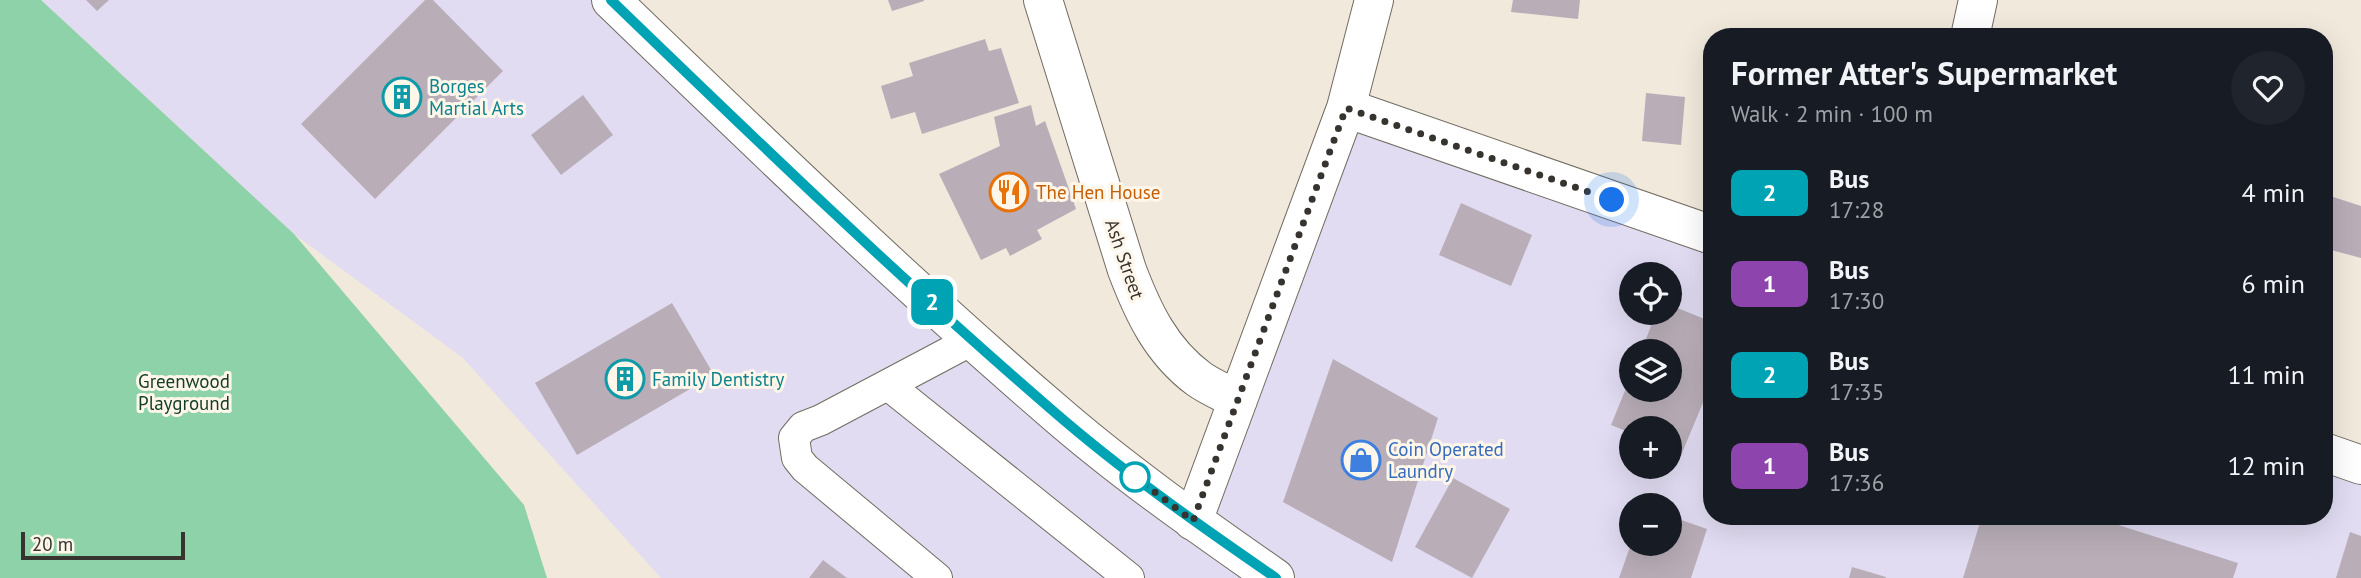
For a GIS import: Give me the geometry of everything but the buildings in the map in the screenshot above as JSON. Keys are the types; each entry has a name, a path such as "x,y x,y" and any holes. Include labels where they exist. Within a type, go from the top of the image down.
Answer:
{"street":[{"path":"611,0 822,204 1052,411 1193,521 1275,578"},
{"name":"Ash Street","path":"1043,0 1127,270 1143,311 1162,343 1199,379 1238,400"},
{"path":"1193,521 1346,108 1374,0"},
{"path":"1972,28 1978,0"},
{"path":"1346,108 1703,232"},
{"path":"2333,455 2361,465"}],"lane":[{"path":"937,578 805,468 797,458 794,438 803,427 974,339"},
{"path":"888,385 1129,578"}],"shaded area":[{"path":"41,0 611,0 1193,521 1346,108 1703,232 1703,525 2333,525 2333,455 2361,465 2361,578 661,578 463,358 294,234"}],"green space":[{"name":"Greenwood Playground","path":"0,0 41,0 294,234 524,505 547,578 0,578"}],"bus line":[{"name":"2","path":"611,0 822,204 1052,411 1193,521 1276,578"}],"place":[{"name":"Borges Martial Arts","path":"402,97"},
{"name":"The Hen House","path":"1009,192"},
{"name":"Family Dentistry","path":"625,379"},
{"name":"Coin Operated Laundry","path":"1361,460"}],"route":[{"path":"1135,477 1193,521 1346,108 1612,200"}]}
